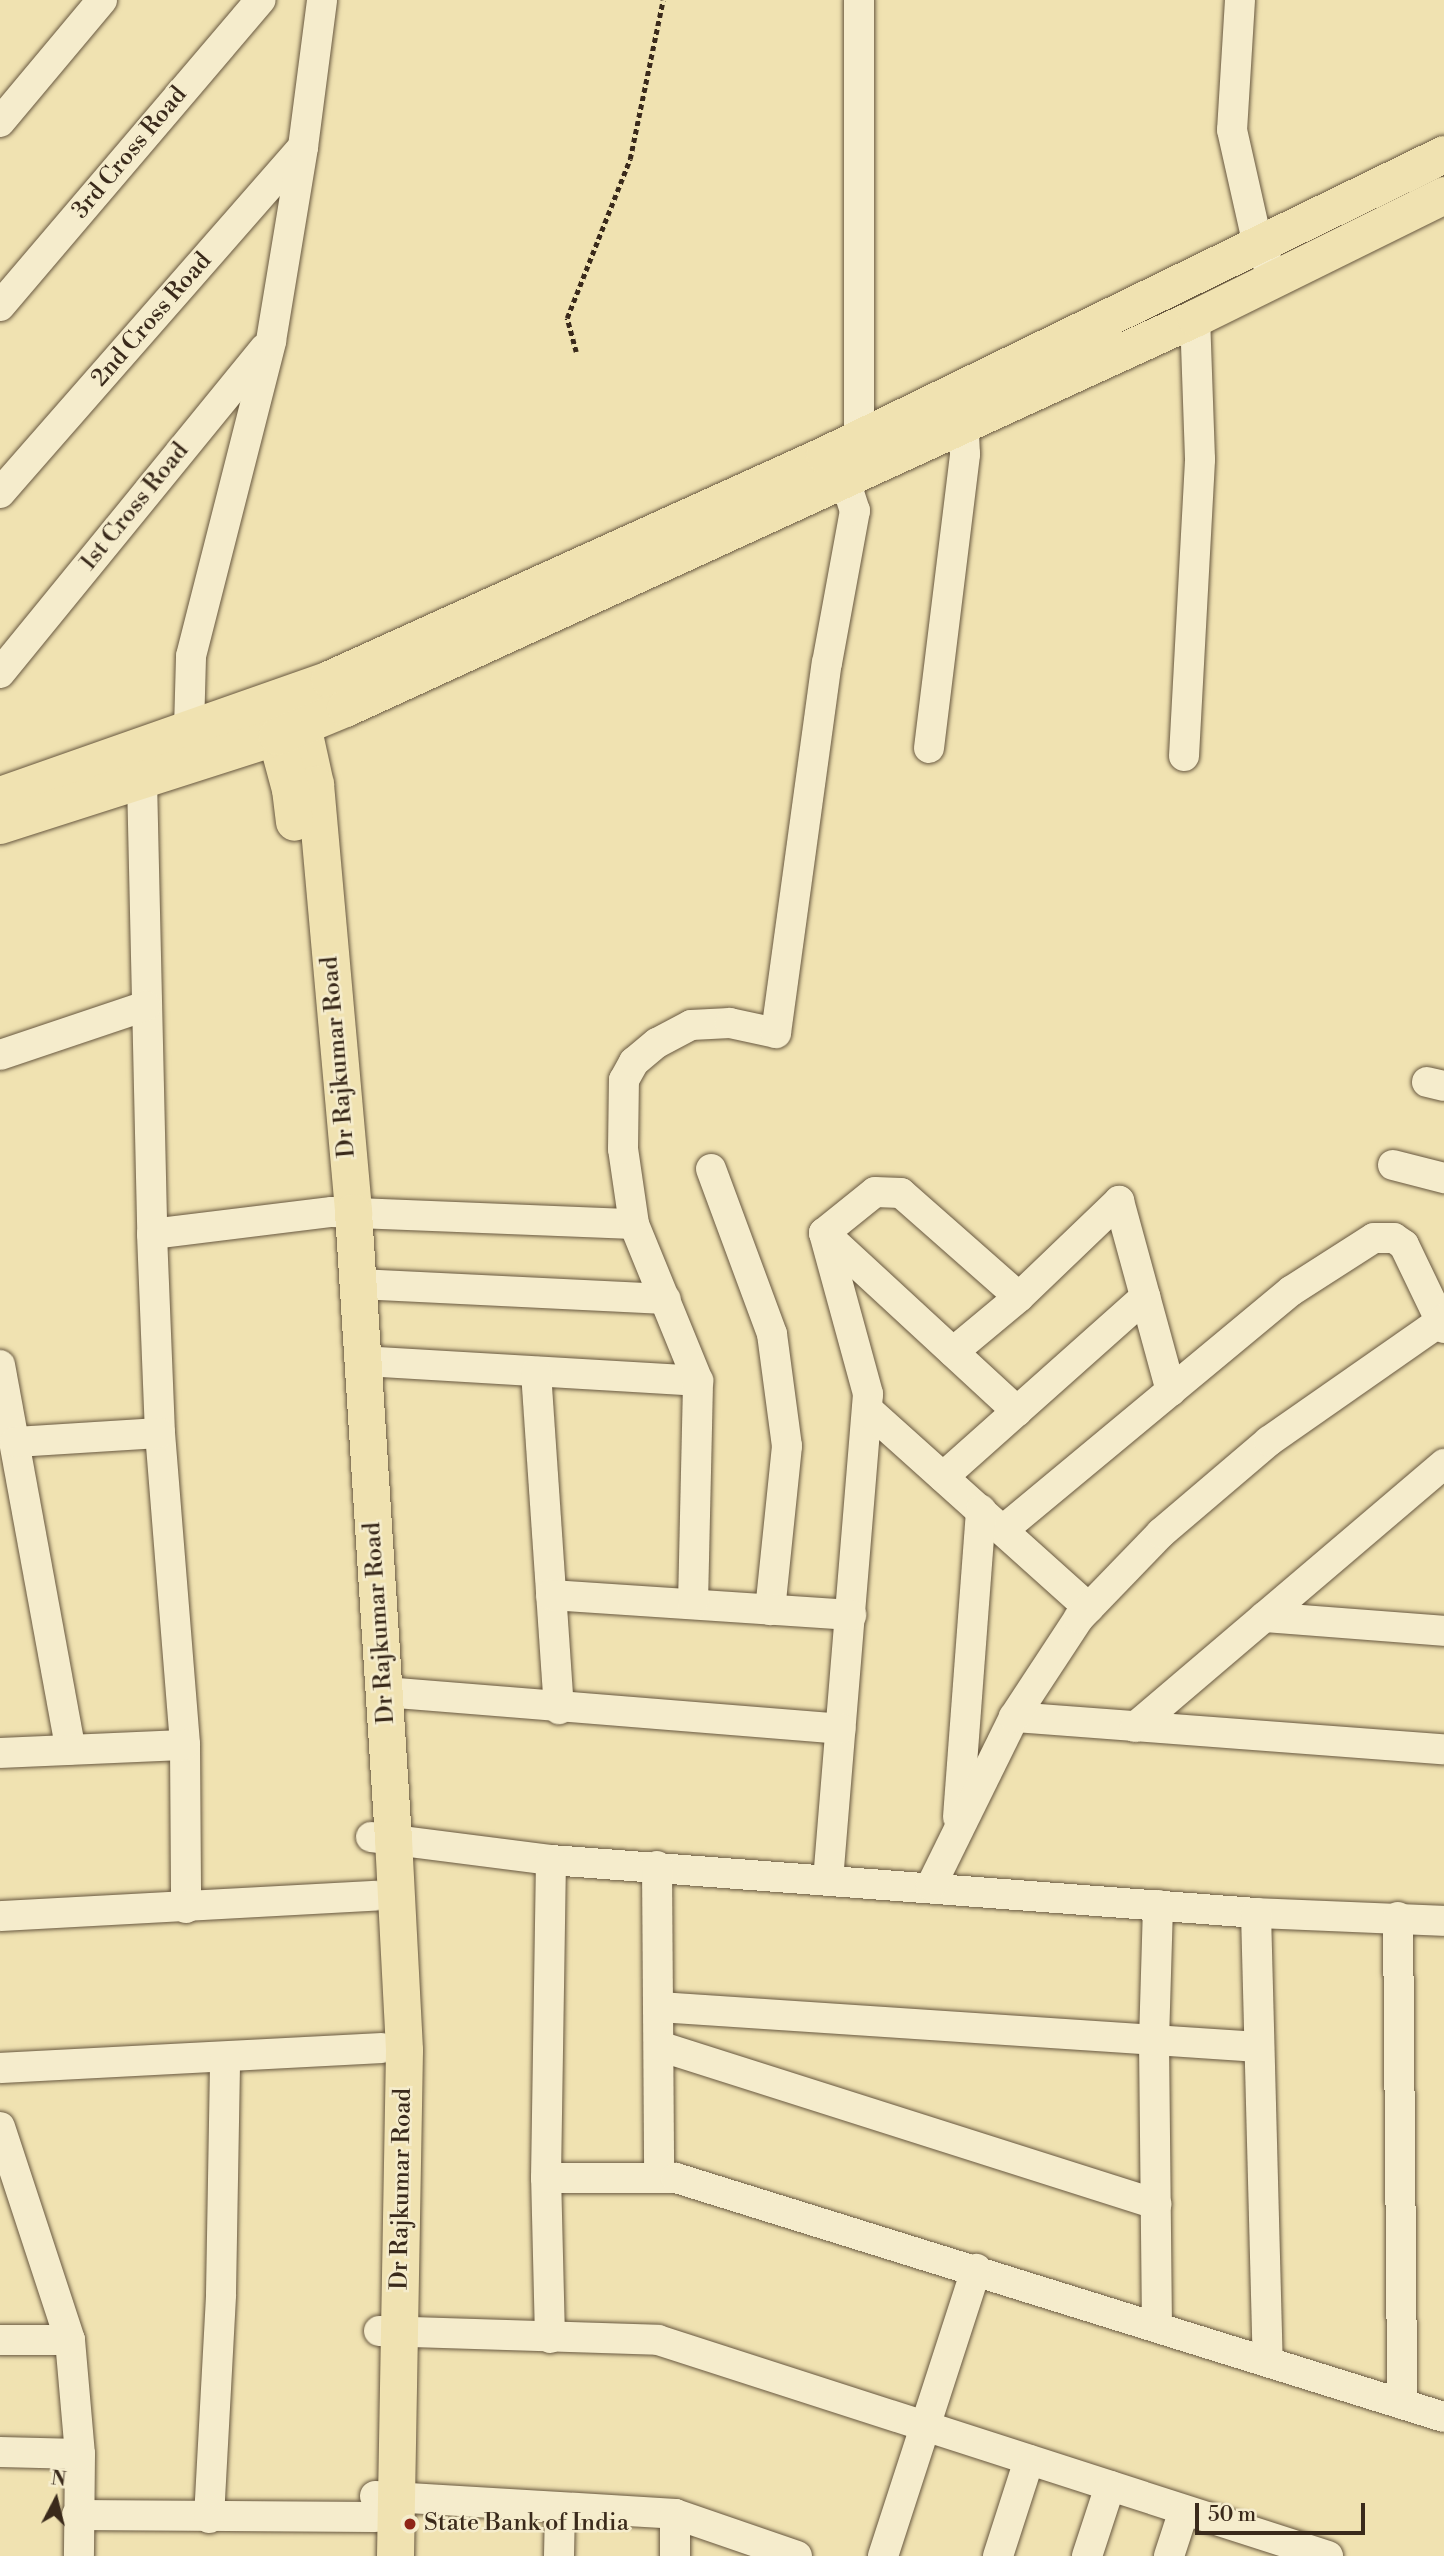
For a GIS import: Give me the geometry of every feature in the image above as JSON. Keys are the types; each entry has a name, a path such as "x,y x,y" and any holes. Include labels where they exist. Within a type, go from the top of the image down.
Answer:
{"main road":[{"path":"0,795 189,729 286,715 1444,154"},
{"path":"0,825 142,780 286,715 843,475 1195,318 1444,195"},
{"name":"Dr Rajkumar Road","path":"286,715 290,789 343,1212 382,1838 404,2050 382,2503 374,2556"},
{"name":"Dr Rajkumar Road","path":"343,1212 358,1284 384,1692 382,1838 375,1896 390,2332"},
{"name":"Dr Rajkumar Road","path":"382,2503 395,2556"}],"street":[{"path":"0,122 102,0"},
{"name":"3rd Cross Road","path":"0,306 260,0"},
{"path":"189,729 191,656 271,341 303,147 322,0"},
{"path":"859,0 859,437"},
{"path":"1240,0 1232,130 1258,245 1275,278"},
{"name":"2nd Cross Road","path":"0,493 303,147"},
{"path":"1184,756 1200,459 1195,318"},
{"name":"1st Cross Road","path":"0,673 271,341"},
{"path":"929,748 965,454 963,421"},
{"path":"693,1604 698,1381 634,1224 621,1107 624,1080 634,1062 657,1042 691,1025 730,1023 776,1033 827,663 855,511 843,475"},
{"path":"142,780 152,1234 160,1433 184,1745 186,1908"},
{"path":"0,1055 146,1006"},
{"path":"1393,1165 1444,1178"},
{"path":"711,1169 772,1334 784,1421 787,1446 770,1609"},
{"path":"824,1233 875,1192 901,1193 1019,1297"},
{"path":"953,1352 1019,1297 1119,1201 1171,1391"},
{"path":"152,1234 343,1212 634,1224"},
{"path":"824,1233 1017,1410"},
{"path":"824,1233 868,1394 828,1879"},
{"path":"931,1886 1014,1717 1089,1608 1161,1533 1269,1441 1443,1322 1404,1245 1394,1238 1374,1238 1291,1291 1003,1530"},
{"path":"358,1284 666,1299"},
{"path":"943,1476 1145,1297"},
{"path":"363,1360 698,1381"},
{"path":"0,1366 71,1750"},
{"path":"536,1372 559,1709"},
{"path":"867,1409 1089,1608"},
{"path":"15,1443 160,1433"},
{"path":"1135,1727 1444,1464"},
{"path":"956,1835 981,1510"},
{"path":"551,1595 851,1615"},
{"path":"1264,1618 1444,1631"},
{"path":"384,1692 559,1709 841,1729"},
{"path":"1014,1717 1444,1749"},
{"path":"0,1753 184,1745"},
{"path":"382,1838 551,1860 931,1886 1256,1913 1444,1921"},
{"path":"550,2338 546,2178 551,1860"},
{"path":"657,1866 659,2178"},
{"path":"0,1916 375,1896"},
{"path":"1157,2326 1154,2041 1158,1905"},
{"path":"1256,1913 1268,2361"},
{"path":"1398,1917 1402,2404"},
{"path":"659,2007 1259,2047"},
{"path":"659,2046 1156,2204"},
{"path":"0,2068 225,2059 381,2048"},
{"path":"209,2518 221,2294 225,2059"},
{"path":"0,2127 70,2340 80,2454 77,2515 79,2556"},
{"path":"546,2178 676,2178 976,2269 1444,2417"},
{"path":"883,2556 976,2269"},
{"path":"390,2332 658,2340 1184,2510 1254,2545 1328,2556"},
{"path":"0,2340 70,2340"},
{"path":"0,2452 80,2454"},
{"path":"998,2556 1029,2460"},
{"path":"1087,2556 1110,2486"},
{"path":"77,2515 209,2518 382,2503 676,2514 797,2556"},
{"path":"559,2508 559,2556"},
{"path":"1169,2556 1184,2510"},
{"path":"674,2556 676,2514"}],"path":[{"path":"576,352 567,318 630,159 663,0"}],"place":[{"name":"State Bank of India","path":"410,2524"}]}
